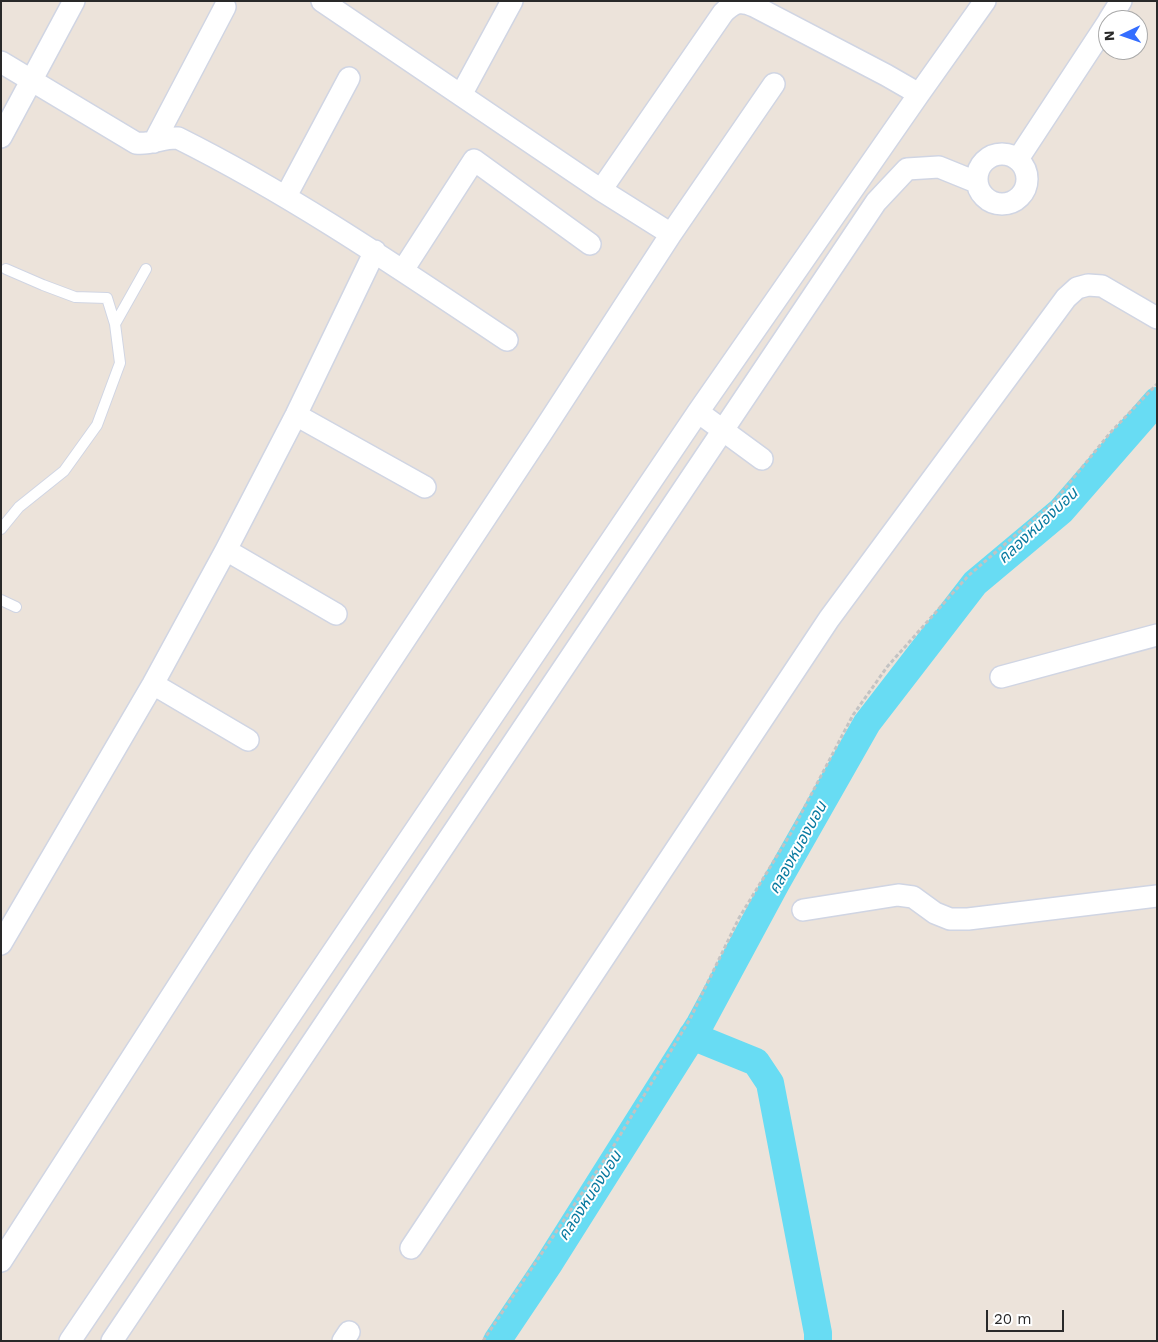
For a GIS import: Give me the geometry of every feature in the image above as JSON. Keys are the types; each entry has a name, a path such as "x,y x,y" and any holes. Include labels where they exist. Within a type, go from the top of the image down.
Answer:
{"street":[{"path":"1,136 74,1"},
{"path":"322,1 601,190 671,234"},
{"path":"461,95 512,1"},
{"path":"70,1341 698,412 985,1"},
{"path":"601,190 723,13 738,3 744,2 754,6 919,94"},
{"path":"154,142 225,7"},
{"path":"1018,159 1098,38"},
{"path":"1,62 136,143 146,144 172,137 178,138 286,196 375,251 507,340"},
{"path":"286,196 349,78"},
{"path":"1,1261 259,860 671,234 774,84"},
{"path":"1002,153 1010,154 1018,159 1023,165 1027,180 1022,194 1016,200 1001,204 985,198 976,182 980,165 993,155 1002,153"},
{"path":"402,270 474,160 590,244"},
{"path":"112,1341 876,202 907,169 939,167 976,182"},
{"path":"1,944 153,684 226,550 296,415 375,251"},
{"path":"411,1248 829,620 1066,298 1076,288 1088,285 1102,286 1157,318"},
{"path":"698,412 762,459"},
{"path":"296,415 425,487"},
{"path":"226,550 336,614"},
{"path":"1002,677 1157,635"},
{"path":"153,684 248,740"},
{"path":"803,910 898,895 913,897 935,913 950,919 968,920 1157,896"}],"lane":[{"path":"1,529 20,507 64,471 97,425 120,363 115,324 107,298 75,297 6,269"},
{"path":"115,324 146,269"},
{"path":"1,600 16,607"}],"path":[{"path":"483,1341 612,1147 690,1019 739,918 791,832 858,707 887,667 968,576 1054,502 1110,432 1157,384"}],"waterway":[{"name":"คลองหนองบอน","path":"497,1341 548,1265 700,1024 776,883 867,723 975,583 1061,511 1157,401"},
{"path":"692,1036 756,1062 770,1083 818,1341"}]}
